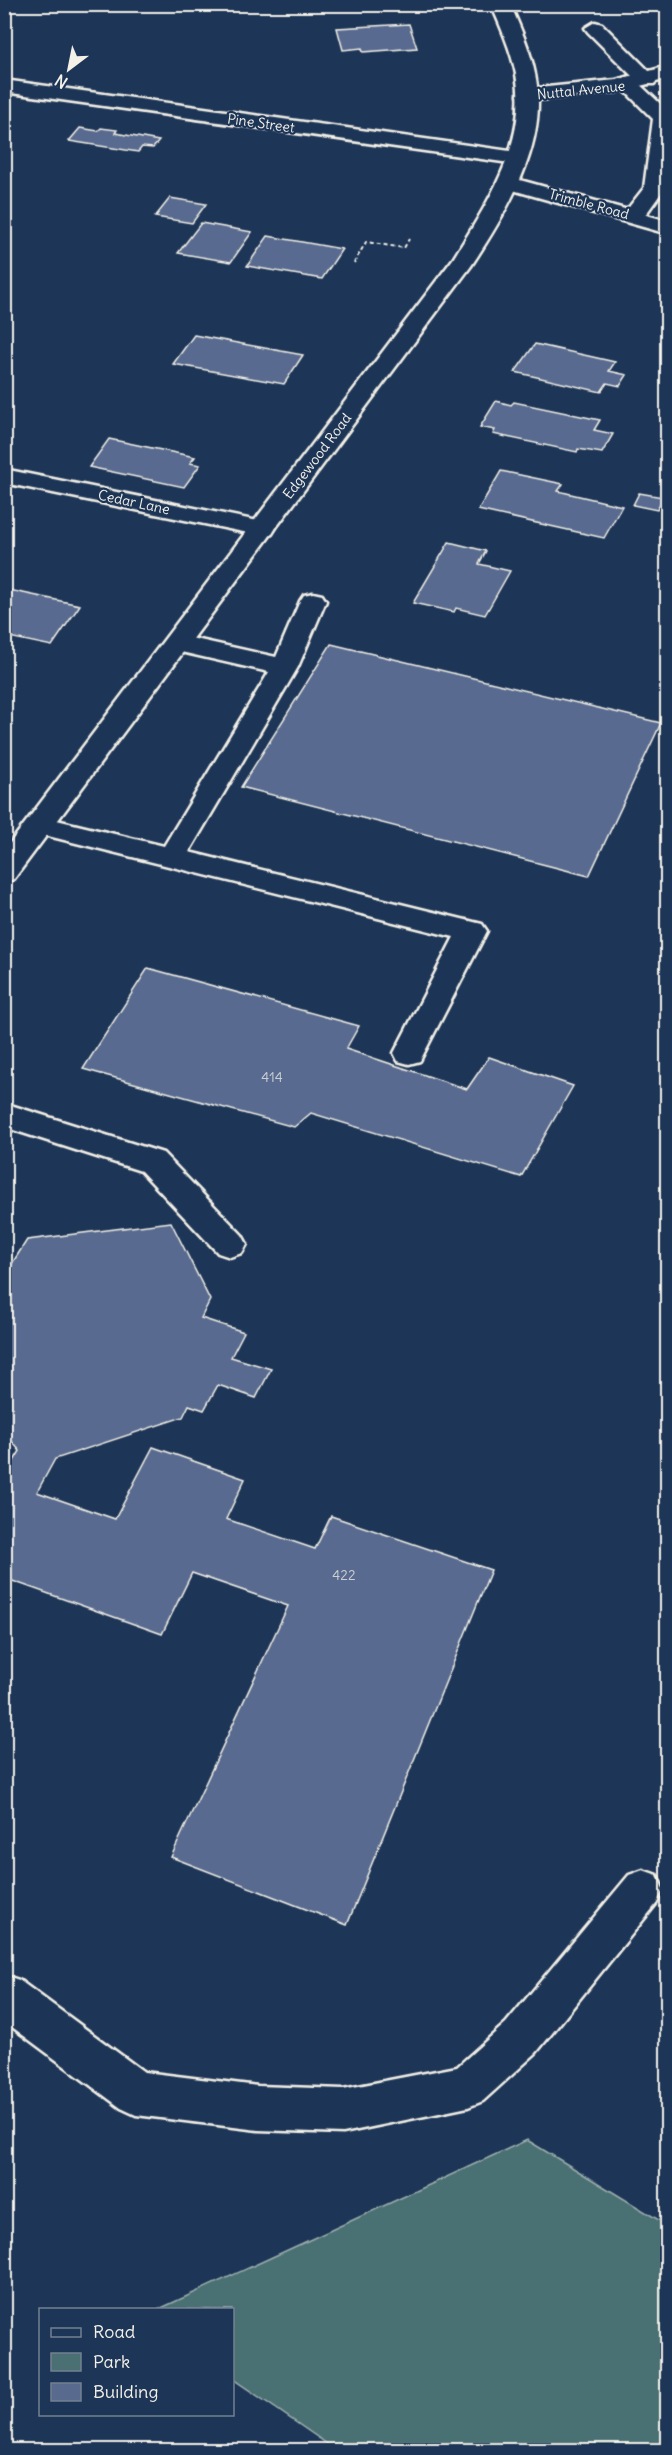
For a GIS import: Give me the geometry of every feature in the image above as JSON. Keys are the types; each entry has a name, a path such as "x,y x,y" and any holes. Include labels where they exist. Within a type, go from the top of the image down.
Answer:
{"main road":[{"name":"Edgewood Road","path":"4,872 463,261 509,183 526,125 528,95 526,66 500,4"},
{"path":"595,28 663,118 654,189 633,216"},
{"name":"Nuttal Avenue","path":"528,95 638,83 668,72"},
{"name":"Pine Street","path":"4,86 517,158"},
{"name":"Trimble Road","path":"509,183 633,216 668,228"},
{"name":"Cedar Lane","path":"4,476 263,529"},
{"path":"172,857 285,667 313,601"},
{"path":"177,643 285,667"},
{"path":"40,825 472,931 409,1053"},
{"path":"4,1115 152,1162 230,1244"},
{"path":"4,1995 135,2093 258,2108 343,2111 468,2086 521,2038 643,1889"}],"path":[{"path":"354,262 366,242 404,248 409,239"}],"green space":[{"path":"527,2140 667,2225 667,2450 336,2450 234,2380 234,2308 161,2308"}],"building":[{"path":"409,24 417,48 363,52 362,48 343,50 337,28"},
{"path":"80,128 98,131 101,128 117,130 115,133 159,141 153,148 142,147 138,152 69,141"},
{"path":"170,198 206,204 192,223 155,217"},
{"path":"201,223 252,232 231,262 178,253"},
{"path":"268,236 342,249 322,279 247,266"},
{"path":"194,335 303,355 284,384 173,364"},
{"path":"535,344 615,362 609,371 627,375 620,386 607,383 601,392 515,372"},
{"path":"496,401 511,405 514,402 600,420 594,430 613,434 602,453 578,449 577,452 493,434 495,430 480,427"},
{"path":"109,439 195,457 190,463 200,465 184,487 89,467"},
{"path":"501,471 563,484 558,491 622,506 604,538 478,510"},
{"path":"639,493 663,497 657,510 633,505"},
{"path":"449,542 486,551 479,564 510,571 485,615 456,608 454,612 413,603"},
{"path":"4,589 80,605 52,646 4,636"},
{"path":"331,644 661,723 589,876 241,787"},
{"path":"148,968 359,1026 346,1049 467,1089 489,1057 573,1086 521,1177 311,1113 294,1127 83,1069"},
{"path":"171,1222 210,1300 201,1318 244,1332 231,1357 271,1369 256,1398 218,1385 204,1410 189,1405 183,1417 55,1459 37,1492 115,1519 153,1447 245,1479 226,1519 315,1549 331,1516 491,1570 347,1925 171,1857 288,1606 192,1573 162,1634 4,1578 4,1477 20,1451 4,1432 4,1276 27,1240"}]}
